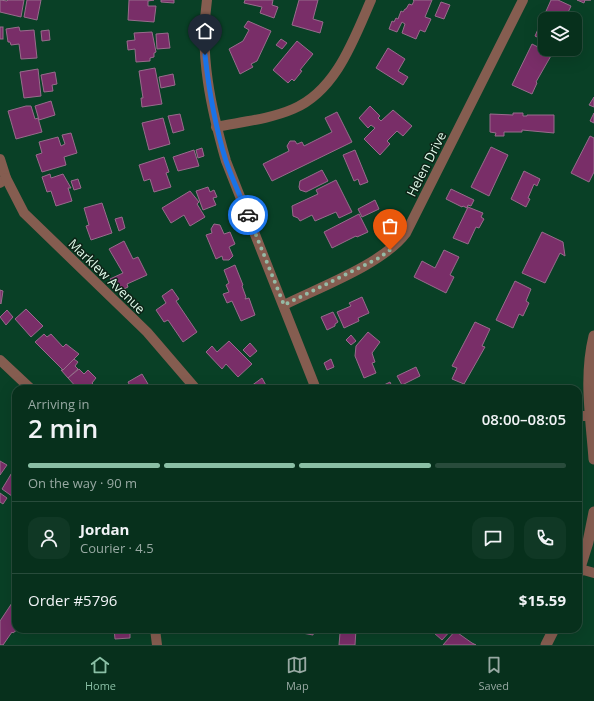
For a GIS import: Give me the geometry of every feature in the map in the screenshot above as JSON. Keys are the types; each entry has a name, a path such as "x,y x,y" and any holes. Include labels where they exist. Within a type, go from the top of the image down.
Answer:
{"street":[{"path":"207,0 205,55 208,86 216,127 226,161 314,385"},
{"path":"216,127 279,114 294,109 308,100 337,71 351,46 371,0"},
{"name":"Helen Drive","path":"284,305 379,258 399,242 406,233 523,0"},
{"name":"Marklew Avenue","path":"0,159 3,180 24,214 147,332 193,385"},
{"path":"594,336 588,364 588,386 594,459"},
{"path":"0,360 28,385"},
{"path":"582,416 590,416"},
{"path":"582,561 588,542 594,512"},
{"path":"582,571 594,573"},
{"path":"156,633 157,645"},
{"path":"546,645 552,633"}],"building":[{"path":"0,0 24,0 21,17 0,12"},
{"path":"27,0 41,0 37,20 24,17"},
{"path":"129,0 154,0 148,1 148,6 156,6 154,22 128,20"},
{"path":"161,0 174,0 174,3 161,2"},
{"path":"245,0 273,0 272,5 278,7 274,18 260,13 262,7 244,3"},
{"path":"299,0 318,0 313,19 323,22 320,33 292,25"},
{"path":"413,0 432,0 425,17 431,19 425,32 420,30 416,39 402,33 405,24 402,22 397,32 389,29 392,21 394,22 396,18 398,19 401,11 403,12 409,4 412,5"},
{"path":"551,0 558,0 571,6 568,12 546,12"},
{"path":"577,0 585,0 584,3"},
{"path":"441,2 450,5 444,19 435,16"},
{"path":"248,21 271,31 257,61 251,64 253,67 240,74 229,49 243,41 249,30 244,27"},
{"path":"0,27 3,27 3,39 0,39"},
{"path":"19,27 20,31 34,30 37,58 21,59 19,44 11,45 10,42 8,42 6,29"},
{"path":"538,29 538,38 535,36"},
{"path":"49,30 50,40 42,41 41,31"},
{"path":"152,32 156,52 154,53 154,57 150,58 150,61 136,62 135,49 128,50 127,41 135,40 134,33"},
{"path":"168,33 170,48 157,49 156,34"},
{"path":"281,39 287,43 282,49 276,45"},
{"path":"297,41 313,54 300,70 302,71 294,81 292,79 288,83 273,70"},
{"path":"532,44 538,47 538,56 551,56 536,82 537,83 532,94 512,85"},
{"path":"388,48 405,59 398,71 408,77 403,85 376,68"},
{"path":"155,68 162,104 142,107 141,98 143,98 139,71"},
{"path":"38,69 41,96 24,98 20,72"},
{"path":"55,72 57,84 52,85 53,91 44,92 41,75"},
{"path":"173,74 175,85 161,88 159,77"},
{"path":"594,97 594,107 589,105"},
{"path":"51,101 55,115 39,120 35,106"},
{"path":"31,106 35,119 38,118 42,132 16,139 8,111"},
{"path":"370,106 380,116 378,118 381,121 393,110 412,126 403,136 397,131 387,141 390,144 380,155 364,139 375,128 371,125 368,128 359,118"},
{"path":"337,112 352,142 272,181 263,164 289,151 287,146 290,141 295,141 297,144 302,142 304,146 332,132 325,118"},
{"path":"513,113 523,113 523,116 554,115 554,133 522,130 522,132 504,132 504,136 495,136 496,133 490,132 490,114 513,115"},
{"path":"594,113 594,123 590,121"},
{"path":"180,114 184,130 173,133 168,116"},
{"path":"163,118 170,144 149,150 142,123"},
{"path":"71,133 77,153 64,157 66,165 42,172 36,155 42,153 39,142 58,137 61,146 65,144 62,135"},
{"path":"590,136 594,138 594,172 589,182 571,173"},
{"path":"491,147 508,155 489,196 471,187"},
{"path":"202,148 204,156 198,158 196,150"},
{"path":"194,150 199,166 178,171 173,157"},
{"path":"355,150 368,182 360,185 358,179 354,181 343,155"},
{"path":"164,157 169,172 166,173 171,187 154,192 150,179 144,181 139,165"},
{"path":"322,170 328,181 306,192 300,190 300,181"},
{"path":"524,171 540,179 537,186 534,184 526,207 511,199"},
{"path":"50,174 51,178 63,174 71,188 68,188 72,201 56,206 51,191 47,192 42,177"},
{"path":"78,179 81,188 74,190 71,181"},
{"path":"336,180 352,212 339,218 336,212 315,221 312,215 300,221 298,218 293,216 292,206 318,194 316,190"},
{"path":"208,187 210,192 214,190 217,197 213,198 216,205 203,210 196,191"},
{"path":"451,189 474,200 471,206 468,205 467,208 462,207 446,199"},
{"path":"190,191 199,202 197,204 205,217 190,226 184,215 171,223 162,208"},
{"path":"375,200 379,209 362,217 358,209"},
{"path":"102,203 112,233 91,240 86,226 89,225 84,208"},
{"path":"468,207 483,213 481,217 484,219 479,228 476,227 468,244 453,238"},
{"path":"359,214 368,232 357,237 356,236 332,248 324,232"},
{"path":"122,217 125,228 119,231 115,219"},
{"path":"214,224 220,225 224,234 230,232 235,244 229,247 233,256 229,260 223,260 222,256 216,259 206,235 212,233 211,229"},
{"path":"542,232 563,242 565,256 560,253 545,283 522,273"},
{"path":"124,241 133,259 138,257 147,275 127,284 128,287 120,291 110,279 123,273 109,249"},
{"path":"444,250 459,257 450,275 454,277 446,293 414,277 422,261 435,268"},
{"path":"235,265 243,285 242,286 246,297 245,299 249,298 255,315 241,321 232,301 227,303 223,294 229,292 226,285 229,283 224,270"},
{"path":"515,281 531,289 526,301 529,303 523,316 519,314 513,328 496,320"},
{"path":"172,289 179,299 176,301 197,332 183,342 168,320 164,322 156,310 166,303 162,296"},
{"path":"0,290 3,291 1,304 0,303"},
{"path":"362,297 369,313 358,318 359,321 344,328 337,312 351,306 349,303"},
{"path":"26,309 43,326 31,337 15,319"},
{"path":"7,310 13,317 6,325 0,317"},
{"path":"333,312 338,322 335,326 327,330 321,317"},
{"path":"475,322 490,329 482,346 485,347 464,384 452,379 457,368 452,366"},
{"path":"368,332 380,342 372,353 375,362 372,363 376,373 364,378 355,356 356,346"},
{"path":"44,334 47,337 51,334 63,347 66,344 79,354 63,370 35,342"},
{"path":"351,335 356,341 351,345 346,340"},
{"path":"229,341 252,364 238,377 226,364 222,369 206,352 212,346 217,352"},
{"path":"250,343 257,351 250,357 243,350"},
{"path":"74,359 78,362 75,366 78,369 68,378 61,370 63,370"},
{"path":"331,359 334,367 327,370 324,363"},
{"path":"416,367 420,376 402,385 397,376"},
{"path":"79,369 84,374 88,370 96,378 92,383 94,385 74,385 68,378"},
{"path":"142,374 149,385 130,385 128,382"},
{"path":"262,378 266,385 252,385"},
{"path":"390,382 391,385 384,385"},
{"path":"0,461 7,465 0,475"},
{"path":"12,473 12,496 2,489"},
{"path":"0,493 7,498 3,504 0,502"},
{"path":"12,603 12,632 3,645 0,645 0,621"},
{"path":"114,633 130,633 130,638 115,639"},
{"path":"302,633 313,633 313,635"},
{"path":"340,633 356,633 355,645 339,645"},
{"path":"434,633 448,633 442,640"},
{"path":"453,633 458,633 476,645 443,645"}],"way so far":[{"path":"248,215 284,305 379,258 390,250"}],"route":[{"path":"205,55 208,86 216,127 226,161 248,215"}]}
